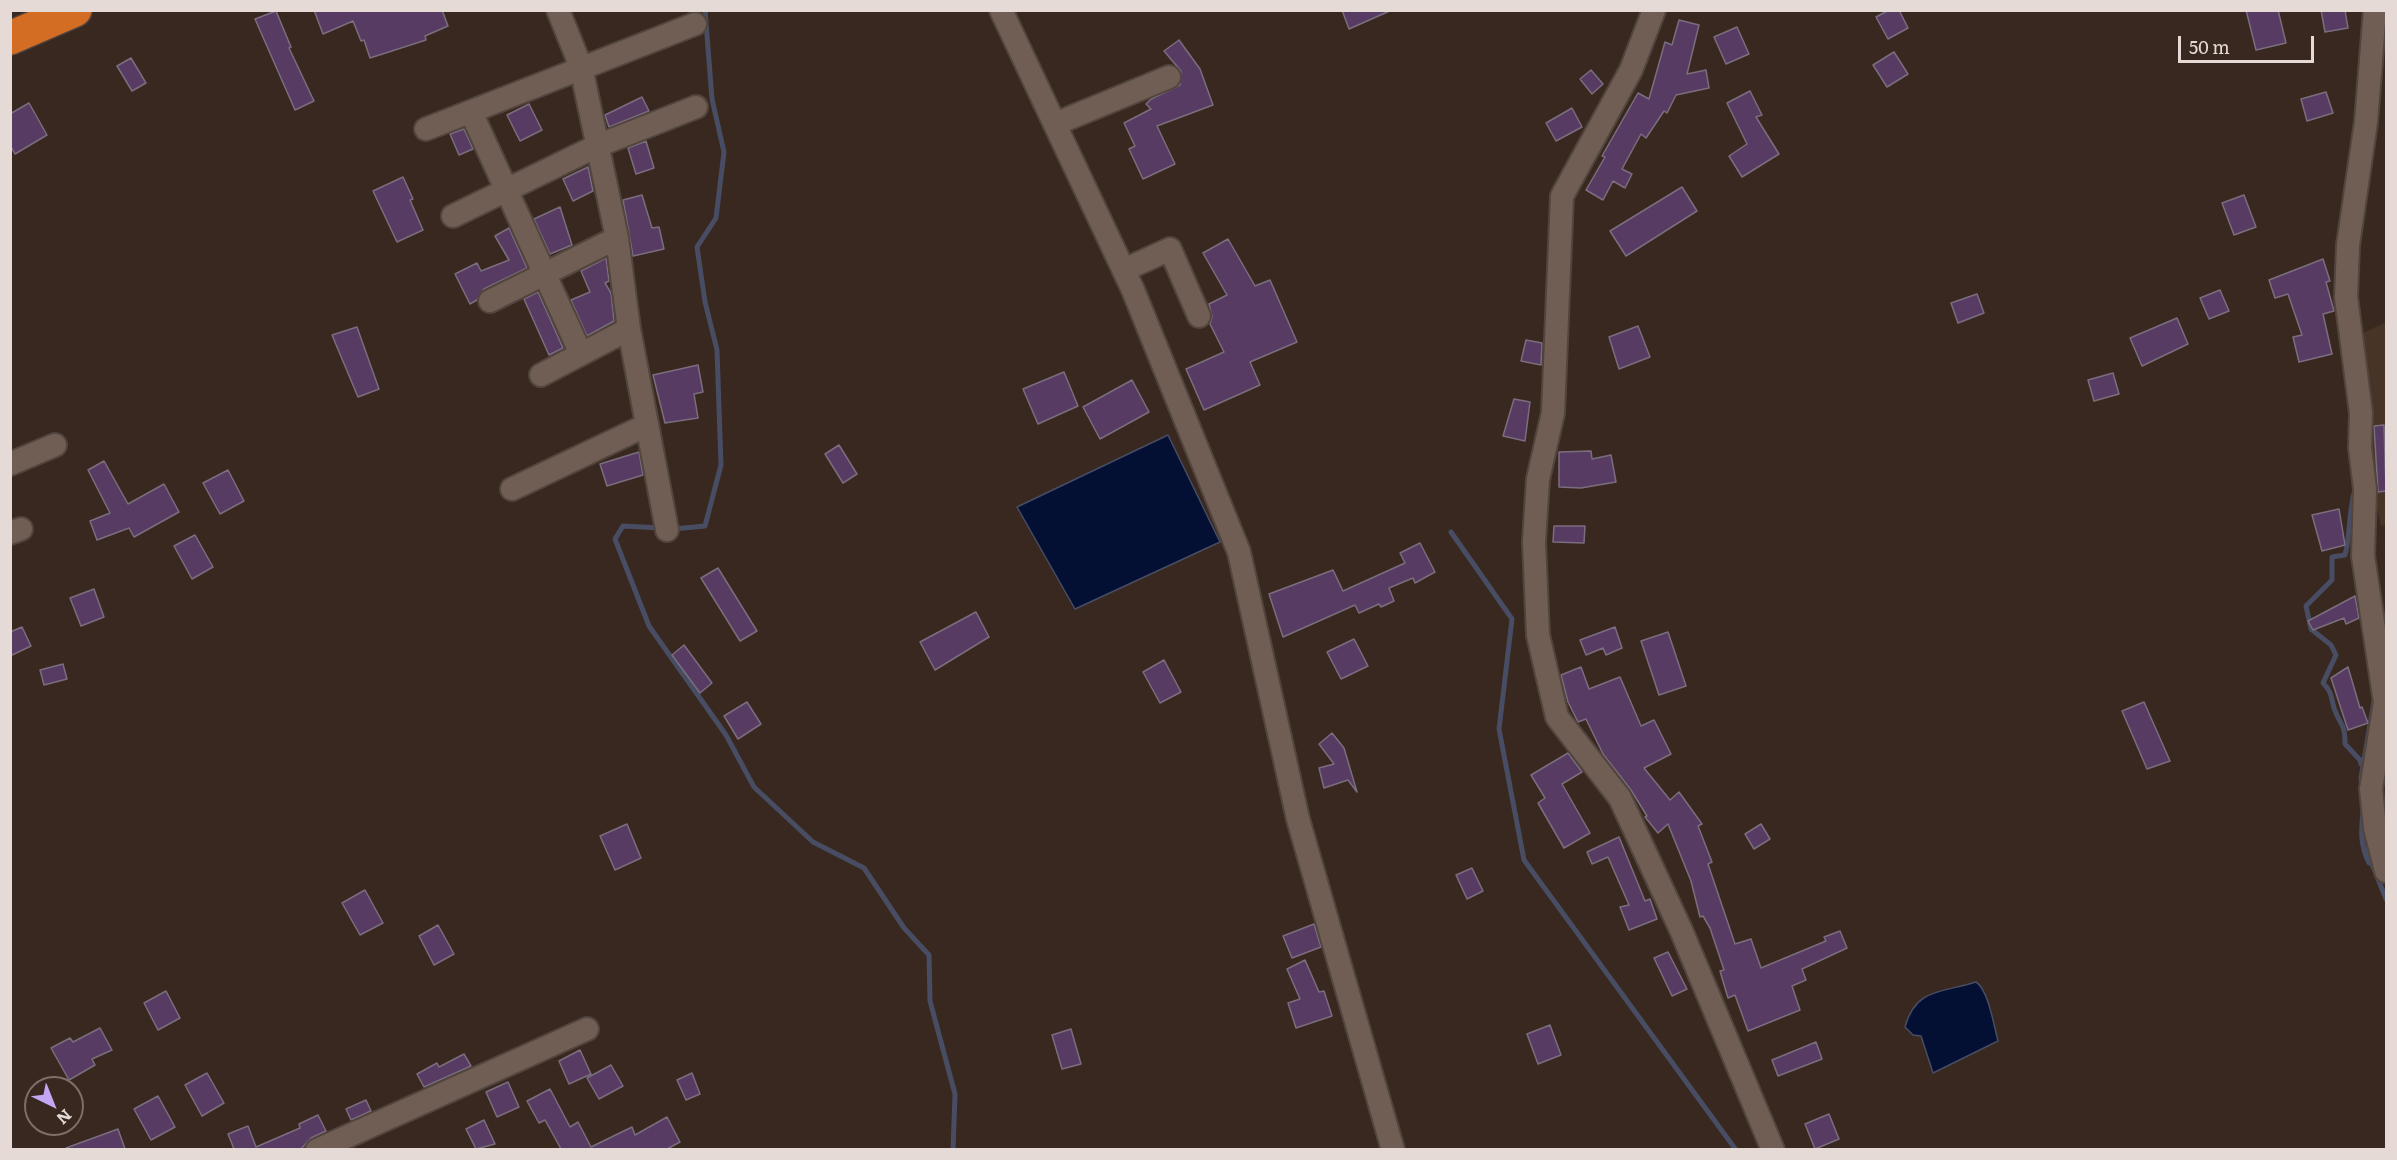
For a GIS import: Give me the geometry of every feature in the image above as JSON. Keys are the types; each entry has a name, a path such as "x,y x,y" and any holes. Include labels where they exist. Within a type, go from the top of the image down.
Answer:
{"highway":[{"path":"10,38 75,10"}],"street":[{"path":"558,10 581,67 616,238 629,329 667,530"},
{"path":"1001,10 1184,396 1239,552 1298,819 1393,1149"},
{"path":"1654,10 1631,69 1562,196 1553,413 1538,479 1534,542 1538,635 1557,717 1620,798 1681,930 1773,1149"},
{"path":"2375,10 2366,122 2349,245 2346,297 2361,413 2360,448 2365,489 2362,556 2385,702 2372,789 2375,828 2386,872"},
{"path":"426,129 695,24"},
{"path":"1055,124 1169,77"},
{"path":"453,216 597,146 696,107"},
{"path":"471,111 581,354"},
{"path":"490,301 616,238"},
{"path":"1124,270 1170,249 1199,316"},
{"path":"541,375 629,329"},
{"path":"512,489 647,425"},
{"path":"10,464 55,445"},
{"path":"317,1149 587,1029"}],"shaded area":[{"path":"2386,322 2386,524 2381,526 2375,499 2361,334"}],"water":[{"path":"1168,435 1220,542 1075,609 1017,507"},
{"path":"1976,982 1987,1000 1998,1041 1933,1073 1921,1036 1913,1035 1905,1027 1910,1014 1916,1005 1932,994"}],"building":[{"path":"314,10 442,10 448,26 425,36 426,40 370,58 364,40 361,41 353,21 323,34"},
{"path":"1342,10 1392,10 1349,29"},
{"path":"1889,10 1899,10 1908,28 1888,39 1876,17"},
{"path":"2246,10 2278,10 2286,43 2256,50"},
{"path":"2321,10 2345,10 2348,28 2325,32"},
{"path":"276,11 291,47 289,48 314,101 295,110 255,19"},
{"path":"1679,20 1699,25 1687,74 1706,70 1709,88 1676,95 1667,113 1664,111 1646,138 1641,134 1622,169 1632,174 1625,188 1613,181 1603,200 1586,190 1605,157 1602,156 1638,93 1649,99 1665,42 1672,45"},
{"path":"1737,27 1749,54 1726,64 1714,37"},
{"path":"1179,40 1200,69 1213,105 1157,126 1175,164 1143,179 1129,149 1135,146 1124,123 1151,109 1146,104 1151,99 1180,85 1181,71 1164,51"},
{"path":"1894,52 1908,74 1887,87 1873,65"},
{"path":"131,58 146,83 132,91 117,66"},
{"path":"1591,70 1603,84 1592,94 1580,79"},
{"path":"1750,91 1762,115 1756,117 1779,154 1742,177 1729,156 1747,144 1727,103"},
{"path":"2326,92 2333,113 2307,121 2301,99"},
{"path":"642,97 649,111 609,127 605,115"},
{"path":"29,103 47,135 15,154 10,145 10,114"},
{"path":"529,104 542,130 520,141 507,115"},
{"path":"1572,108 1582,127 1556,141 1546,123"},
{"path":"464,129 473,149 459,155 450,134"},
{"path":"646,141 654,168 636,174 628,148"},
{"path":"588,167 593,191 573,201 563,179"},
{"path":"403,177 423,230 397,242 373,191"},
{"path":"1682,187 1697,211 1626,256 1610,231"},
{"path":"642,195 652,228 659,227 664,249 633,256 623,200"},
{"path":"2244,195 2256,227 2234,235 2222,203"},
{"path":"560,207 572,245 550,254 534,219"},
{"path":"509,228 527,268 484,289 477,300 470,304 455,274 477,263 481,271 509,260 495,236"},
{"path":"1228,239 1255,286 1270,280 1297,342 1250,362 1260,385 1204,410 1186,369 1224,352 1210,324 1212,317 1209,304 1227,295 1203,253"},
{"path":"606,258 609,281 605,283 611,293 614,321 587,336 571,300 590,292 581,271"},
{"path":"2323,259 2330,281 2326,282 2334,311 2323,314 2332,354 2299,362 2293,337 2302,335 2288,294 2275,298 2269,280"},
{"path":"2220,290 2229,311 2209,319 2200,298"},
{"path":"538,292 563,348 549,355 524,299"},
{"path":"1977,294 1984,313 1958,323 1951,303"},
{"path":"2177,318 2188,344 2142,366 2130,338"},
{"path":"1638,326 1650,357 1619,369 1609,337"},
{"path":"357,327 379,389 358,397 332,335"},
{"path":"1526,340 1542,343 1541,365 1521,361"},
{"path":"698,365 703,392 694,394 698,418 665,423 653,375"},
{"path":"1064,372 1078,406 1038,424 1023,389"},
{"path":"2113,373 2119,394 2094,401 2088,380"},
{"path":"1132,380 1149,412 1100,439 1083,407"},
{"path":"1514,399 1530,402 1525,441 1503,436"},
{"path":"2384,425 2386,491 2378,492 2374,426"},
{"path":"839,445 857,474 843,483 825,454"},
{"path":"1591,451 1592,459 1611,455 1616,482 1581,488 1559,487 1559,452"},
{"path":"639,452 643,475 607,486 600,464"},
{"path":"104,461 128,504 164,484 179,512 134,537 129,528 97,540 90,521 110,513 88,470"},
{"path":"228,470 244,501 220,514 203,483"},
{"path":"2339,509 2345,545 2322,551 2312,515"},
{"path":"1554,526 1585,526 1584,543 1553,542"},
{"path":"195,535 213,567 192,579 174,546"},
{"path":"1420,543 1435,572 1415,583 1413,578 1389,588 1394,601 1381,607 1379,604 1359,613 1355,605 1283,637 1269,594 1333,570 1343,591 1405,563 1400,553"},
{"path":"718,568 757,631 740,641 701,578"},
{"path":"94,589 104,617 81,626 70,598"},
{"path":"2355,596 2359,618 2346,624 2344,618 2313,630 2308,621"},
{"path":"976,612 989,637 935,670 920,642"},
{"path":"22,627 31,646 10,656 10,632"},
{"path":"1615,627 1622,648 1606,655 1603,648 1586,655 1580,640"},
{"path":"1668,632 1686,686 1659,695 1641,641"},
{"path":"1354,639 1368,666 1341,679 1327,652"},
{"path":"684,645 712,683 700,693 672,655"},
{"path":"1164,660 1181,692 1160,703 1143,672"},
{"path":"63,664 67,679 44,685 40,670"},
{"path":"1581,667 1589,689 1620,677 1641,726 1654,720 1671,754 1644,768 1670,800 1679,792 1702,824 1698,826 1712,862 1708,864 1735,944 1751,939 1761,968 1826,941 1824,937 1840,931 1847,948 1802,969 1806,980 1792,986 1800,1010 1748,1031 1735,995 1728,998 1720,971 1724,970 1710,928 1703,916 1700,917 1691,881 1668,824 1658,833 1645,817 1647,816 1631,790 1603,754 1586,719 1578,722 1568,702 1561,675"},
{"path":"2348,667 2360,708 2362,707 2368,723 2348,730 2331,678"},
{"path":"747,702 761,724 738,739 724,716"},
{"path":"2144,702 2170,761 2147,769 2122,711"},
{"path":"1332,733 1344,748 1357,792 1348,780 1324,788 1319,768 1334,764 1319,744"},
{"path":"1568,753 1582,772 1562,784 1590,833 1564,848 1538,803 1545,798 1531,775"},
{"path":"627,824 641,858 615,870 600,836"},
{"path":"1761,824 1770,839 1754,849 1745,834"},
{"path":"1619,837 1645,901 1650,899 1657,919 1629,930 1620,907 1629,905 1608,857 1592,864 1587,852"},
{"path":"1472,868 1483,891 1467,899 1456,875"},
{"path":"365,890 383,923 360,935 342,903"},
{"path":"1314,924 1321,947 1292,958 1283,936"},
{"path":"438,925 454,954 434,965 419,936"},
{"path":"1668,952 1687,989 1672,996 1654,958"},
{"path":"1305,960 1319,992 1324,991 1332,1016 1296,1028 1288,1003 1300,999 1287,969"},
{"path":"166,991 180,1018 158,1030 144,1003"},
{"path":"1550,1025 1561,1055 1538,1064 1527,1034"},
{"path":"100,1028 112,1050 92,1059 95,1065 76,1076 67,1076 51,1048 70,1038 73,1042"},
{"path":"1071,1029 1081,1064 1062,1069 1052,1035"},
{"path":"1816,1042 1822,1059 1778,1076 1772,1060"},
{"path":"580,1050 591,1074 569,1084 559,1061"},
{"path":"464,1054 471,1066 424,1087 417,1074 437,1063 439,1067"},
{"path":"611,1065 623,1086 599,1099 587,1078"},
{"path":"207,1073 224,1103 202,1116 185,1085"},
{"path":"692,1073 700,1094 686,1100 677,1080"},
{"path":"508,1082 519,1107 497,1117 486,1092"},
{"path":"550,1089 570,1127 578,1122 591,1147 632,1127 635,1135 667,1117 680,1142 667,1149 561,1149 545,1120 539,1123 527,1101"},
{"path":"158,1096 175,1127 151,1140 134,1109"},
{"path":"366,1100 371,1111 351,1120 346,1109"},
{"path":"1829,1114 1839,1139 1815,1149 1805,1124"},
{"path":"318,1115 326,1131 311,1138 301,1149 234,1149 228,1134 248,1126 256,1147 300,1128 299,1124"},
{"path":"484,1120 495,1144 476,1149 466,1129"},
{"path":"118,1129 125,1149 66,1148"}],"waterway":[{"path":"673,529 705,526 721,465 717,350 705,302 697,247 716,218 724,152 712,99 705,10"},
{"path":"2355,490 2345,555 2332,557 2332,580 2306,606 2311,629 2331,645 2336,655 2323,683 2330,692 2343,728 2345,744 2361,764"},
{"path":"661,528 623,526 615,539 649,626 726,735 754,787 813,842 864,868 904,928 929,955 930,1001 955,1094 953,1150"},
{"path":"1451,532 1512,619 1499,729 1524,860 1736,1150"},
{"path":"2362,787 2361,778 2375,695"},
{"path":"2363,812 2362,838 2369,863"},
{"path":"2368,844 2370,859 2386,899"}]}
